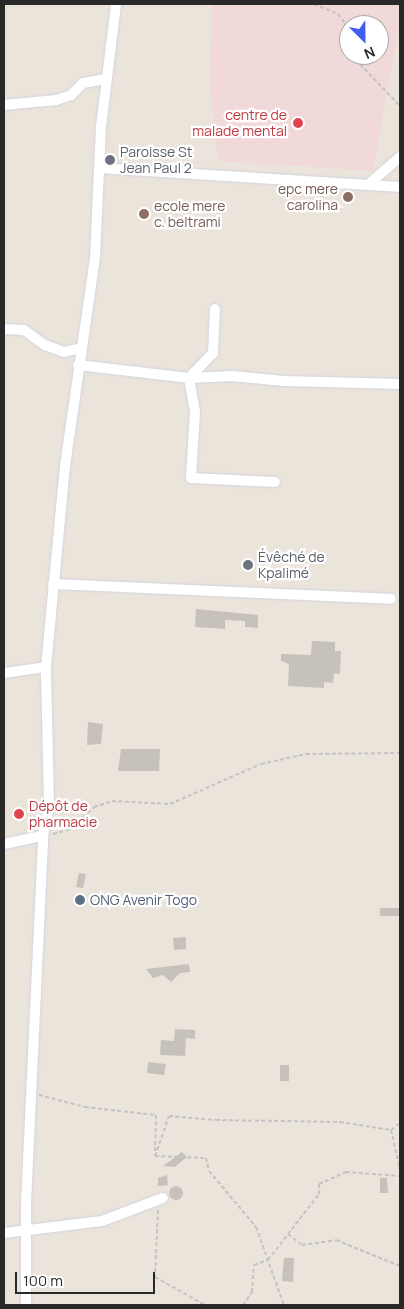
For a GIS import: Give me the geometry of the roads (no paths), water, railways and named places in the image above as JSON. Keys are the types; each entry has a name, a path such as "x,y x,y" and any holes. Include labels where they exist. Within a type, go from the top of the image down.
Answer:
{"street":[{"path":"26,1305 27,1232 43,836 49,804 46,667 78,365 95,258 99,168 106,79 116,4"},
{"path":"4,105 56,100 71,95 83,83 106,79"},
{"path":"370,182 400,157"},
{"path":"99,168 370,182 400,187"},
{"path":"189,378 213,353 215,309"},
{"path":"4,329 24,330 64,352 81,348"},
{"path":"78,365 189,378 232,376 284,381 400,384"},
{"path":"189,378 195,411 191,478 275,482"},
{"path":"54,584 391,599"},
{"path":"4,673 46,667"},
{"path":"4,844 43,836"},
{"path":"4,1233 27,1232 72,1222 102,1220 160,1199"}],"place":[{"name":"centre de malade mental","path":"298,123"},
{"name":"Paroisse St Jean Paul 2","path":"110,160"},
{"name":"epc mere carolina","path":"348,197"},
{"name":"ecole mere c. beltrami","path":"144,214"},
{"name":"Évêché de Kpalimé","path":"248,565"},
{"name":"Dépôt de pharmacie","path":"19,814"},
{"name":"ONG Avenir Togo","path":"80,900"}]}
